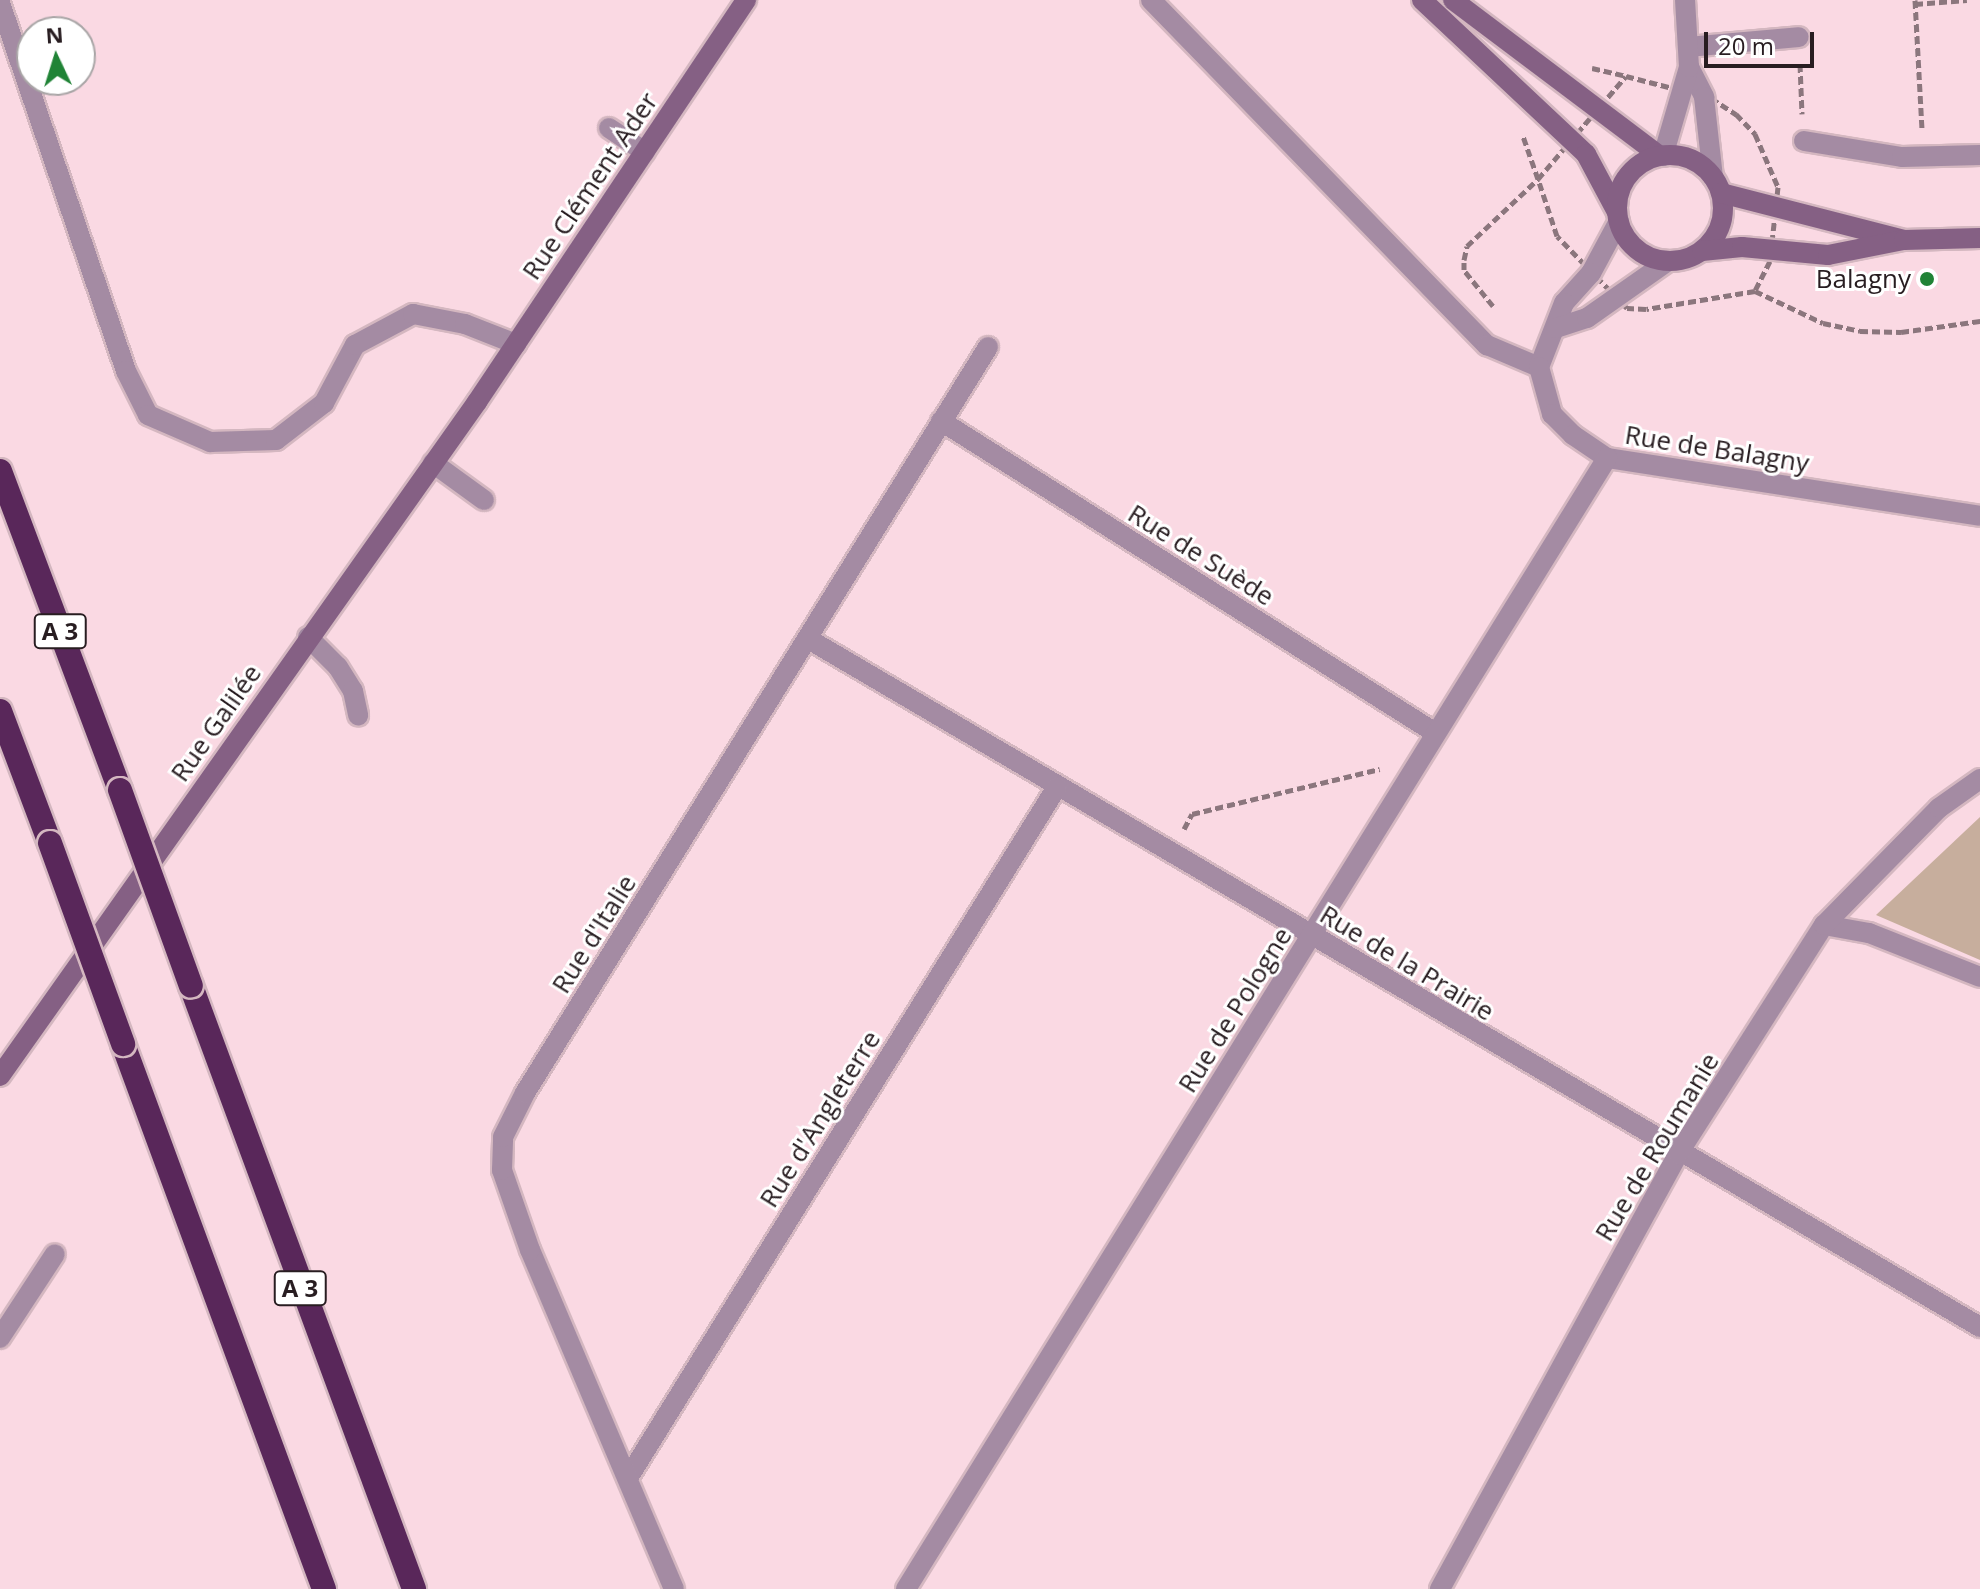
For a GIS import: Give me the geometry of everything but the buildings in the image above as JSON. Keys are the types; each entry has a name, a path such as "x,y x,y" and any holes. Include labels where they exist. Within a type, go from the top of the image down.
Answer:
{"highway":[{"name":"A 3","path":"0,471 414,1589"},
{"path":"0,711 324,1589"}],"street":[{"name":"Rue Clément Ader","path":"477,402 746,0"},
{"path":"1151,0 1487,345 1539,367 1564,303 1591,273 1618,217 1619,196 1633,170 1662,156 1689,57"},
{"path":"1422,0 1572,140 1594,165 1618,217 1642,254 1668,261"},
{"path":"1453,0 1662,156 1691,159 1717,185 1777,208 1904,240"},
{"path":"1685,0 1689,57 1704,97 1723,218 1702,251"},
{"path":"0,3 126,371 148,415 210,442 276,440 324,403 355,345 413,314 465,324 516,344"},
{"path":"1689,57 1799,37"},
{"path":"609,128 645,152"},
{"path":"1804,141 1924,157 1980,155"},
{"path":"1556,328 1587,318 1668,261 1702,251 1771,249 1828,255 1904,240 1980,238"},
{"name":"Rue d'Italie","path":"674,1589 530,1250 502,1170 503,1137 525,1093 810,640 988,347"},
{"name":"Rue de Balagny","path":"1539,367 1552,414 1607,458 1980,516"},
{"name":"Rue Galilée","path":"0,1076 477,402"},
{"name":"Rue de Suède","path":"941,421 1434,732"},
{"name":"Rue de Pologne","path":"906,1589 1434,732 1607,458"},
{"path":"433,463 484,500"},
{"path":"308,637 338,667 353,691 358,715"},
{"name":"Rue de la Prairie","path":"810,640 1678,1154 1980,1327"},
{"name":"Rue de Roumanie","path":"1440,1589 1678,1154 1824,925 1939,808 1980,779"},
{"name":"Rue d'Angleterre","path":"628,1478 1057,787"},
{"path":"1824,925 1869,933 1980,977"},
{"path":"0,1338 55,1254"}],"path":[{"path":"1924,157 1915,2 1967,0"},
{"path":"1487,345 1501,315 1464,270 1467,246 1538,179 1626,76 1704,97 1736,114 1755,134 1778,187 1771,249 1755,291"},
{"path":"1538,179 1557,236 1627,308 1646,309 1755,291 1823,323 1860,331 1901,332 1980,321"},
{"path":"1168,852 1192,814 1418,760"}],"shaded area":[{"path":"1980,817 1980,960 1876,915"}],"place":[{"name":"Balagny","path":"1927,279"}]}
